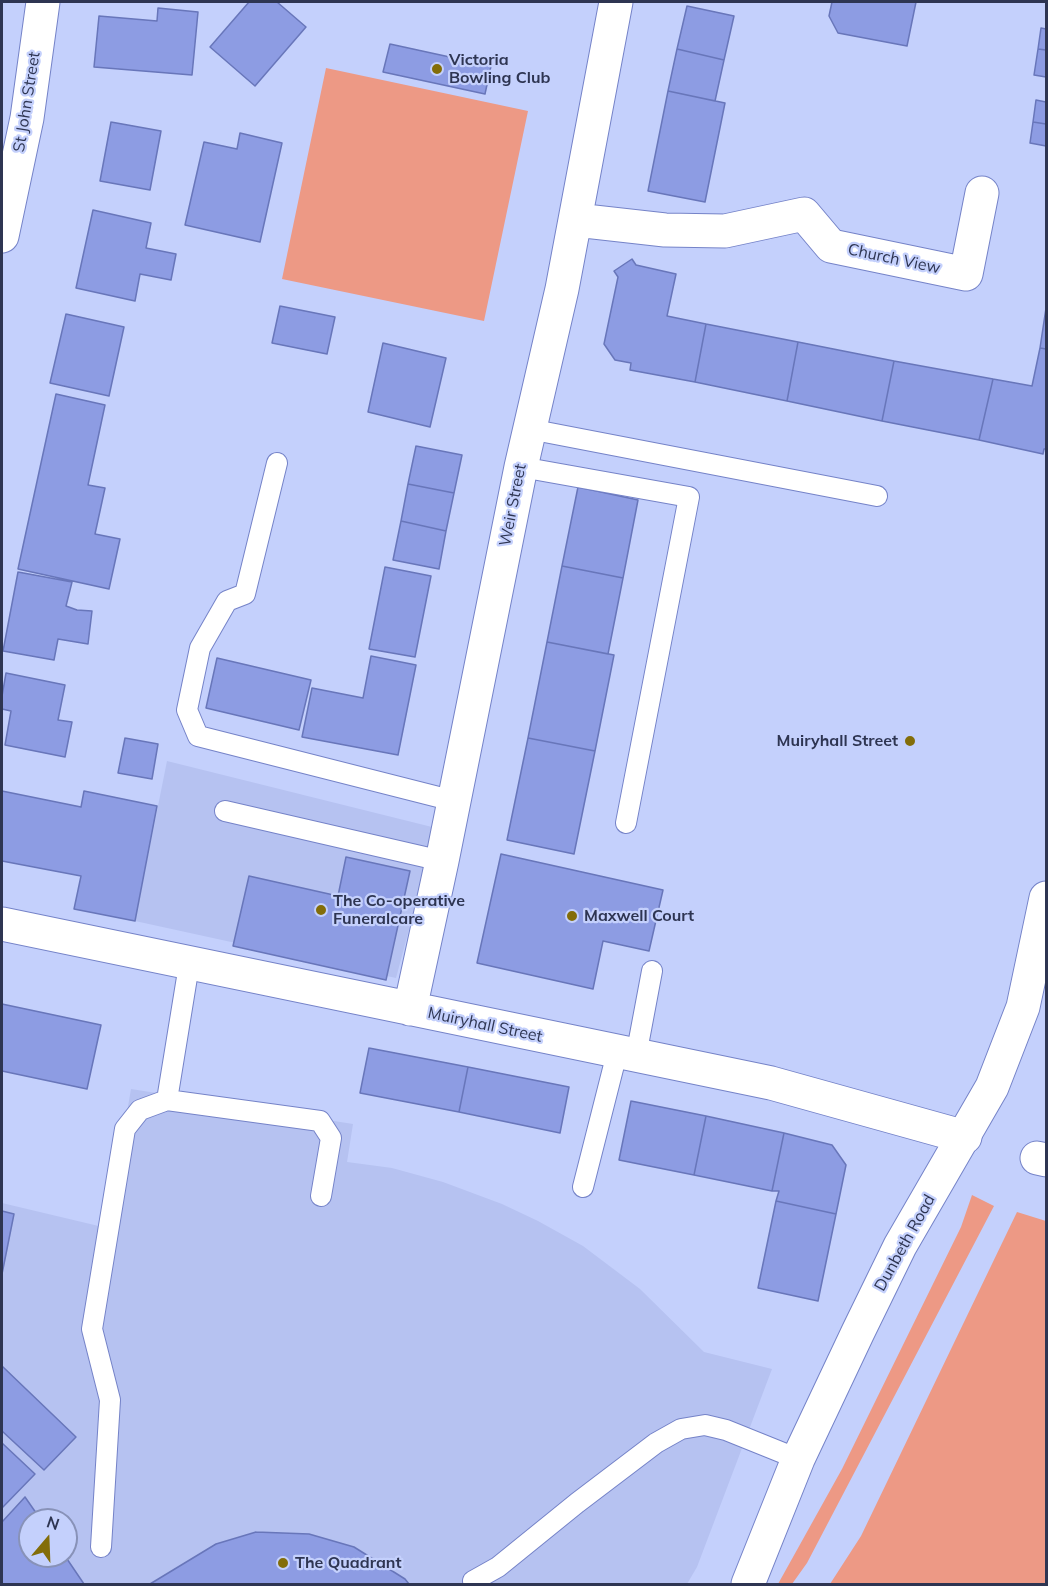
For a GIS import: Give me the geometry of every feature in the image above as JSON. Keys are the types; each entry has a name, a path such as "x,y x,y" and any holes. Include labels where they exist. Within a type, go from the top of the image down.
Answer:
{"street":[{"name":"St John Street","path":"2,236 14,117 43,2"},
{"name":"Weir Street","path":"410,1009 529,429 562,290 616,2"},
{"name":"Church View","path":"576,220 665,230 724,231 804,214 831,246 966,274 982,193"},
{"name":"Dunbeth Road","path":"748,1584 798,1458 900,1246 992,1087 1023,1007 1047,898"},
{"name":"Muiryhall Street","path":"2,924 189,965 771,1083 965,1137"}],"lane":[{"path":"529,429 877,495"},
{"path":"277,464 245,594 227,602 200,648 187,710 198,736 454,801"},
{"path":"521,467 689,497 626,823"},
{"path":"225,811 442,861"},
{"path":"167,1100 189,965"},
{"path":"583,1186 652,971"},
{"path":"101,1547 110,1400 92,1329 125,1129 140,1110 167,1100 320,1121 331,1138 321,1196"},
{"path":"473,1581 498,1567 656,1443 681,1429 705,1425 726,1430 798,1458"}],"shaded area":[{"path":"326,68 528,111 484,321 282,279"},
{"path":"167,761 436,828 396,978 135,921"},
{"path":"131,1089 353,1124 347,1162 392,1168 443,1182 502,1204 538,1221 583,1246 640,1289 704,1352 772,1369 697,1567 687,1584 2,1584 2,1203 107,1228"},
{"path":"972,1195 994,1206 807,1563 792,1584 778,1584 842,1469 961,1227"},
{"path":"1017,1212 1046,1221 1046,1584 830,1584 861,1536"}],"building":[{"path":"249,2 277,2 306,27 255,86 210,47"},
{"path":"832,2 916,2 907,46 838,33 829,16"},
{"path":"687,6 734,16 724,60 677,49"},
{"path":"158,8 198,12 192,75 94,67 99,16 157,21"},
{"path":"1041,28 1046,29 1046,50 1038,49"},
{"name":"Victoria Bowling Club","path":"390,44 491,66 485,94 383,72"},
{"path":"677,49 724,60 715,101 668,91"},
{"path":"1038,49 1046,50 1046,77 1034,75"},
{"path":"668,91 725,103 705,202 648,191"},
{"path":"1036,100 1046,102 1046,124 1033,122"},
{"path":"111,122 161,131 150,190 100,181"},
{"path":"1033,122 1046,124 1046,146 1030,143"},
{"path":"240,133 282,143 260,242 185,225 204,142 237,149"},
{"path":"93,210 151,223 146,248 176,254 171,280 140,274 135,301 76,288"},
{"path":"632,259 636,265 676,274 667,316 706,324 695,382 630,370 631,363 615,360 604,344 618,277 614,271"},
{"path":"280,306 335,317 327,354 272,343"},
{"path":"1046,308 1046,349 1040,348"},
{"path":"66,314 124,327 109,396 50,383"},
{"path":"706,324 798,342 787,401 695,382"},
{"path":"798,342 894,361 882,421 787,401"},
{"path":"383,343 446,358 430,427 368,412"},
{"path":"1040,348 1046,349 1046,449 1043,454 979,440 993,379 1032,386"},
{"path":"894,361 993,379 979,440 882,421"},
{"path":"56,394 105,405 88,485 105,488 95,534 120,539 109,589 18,569"},
{"path":"416,446 462,455 454,493 408,484"},
{"path":"408,484 454,493 446,531 401,521"},
{"path":"578,487 638,500 623,578 562,566"},
{"path":"401,521 446,531 439,569 393,560"},
{"path":"562,566 623,578 608,654 547,642"},
{"path":"385,567 431,576 415,657 369,649"},
{"path":"18,572 72,582 66,606 77,610 92,611 88,644 58,639 54,660 3,651"},
{"path":"547,642 614,655 595,751 528,738"},
{"path":"371,656 416,665 398,755 302,737 312,688 363,698"},
{"path":"217,658 311,680 299,730 206,708"},
{"path":"6,673 65,685 58,720 72,722 65,757 5,745 11,711 2,709"},
{"path":"125,738 158,744 152,779 118,773"},
{"path":"528,738 595,751 574,854 507,840"},
{"path":"2,791 81,807 84,791 157,806 135,921 74,909 81,876 2,861"},
{"name":"Maxwell Court","path":"501,854 663,890 649,951 603,941 593,989 477,963"},
{"name":"The Co-operative Funeralcare","path":"346,857 410,871 386,980 233,946 249,876 338,896"},
{"path":"2,1004 101,1025 87,1089 2,1071"},
{"path":"369,1048 468,1067 459,1112 360,1093"},
{"path":"468,1067 569,1087 560,1133 459,1112"},
{"path":"631,1101 706,1116 694,1175 619,1160"},
{"path":"706,1116 784,1133 772,1191 694,1175"},
{"path":"784,1133 832,1145 846,1165 836,1214 776,1201 779,1191 772,1191"},
{"path":"776,1201 836,1214 818,1301 758,1288"},
{"path":"2,1211 14,1214 2,1274"},
{"path":"2,1366 76,1437 44,1470 2,1431"},
{"path":"2,1443 35,1474 2,1508"},
{"path":"25,1497 33,1508 18,1508 18,1568 73,1568 84,1584 2,1584 2,1522"},
{"name":"The Quadrant","path":"256,1532 309,1534 354,1547 405,1579 409,1584 150,1584 216,1544"}],"place":[{"name":"Victoria Bowling Club","path":"437,69"},
{"name":"Muiryhall Street","path":"910,741"},
{"name":"The Co-operative Funeralcare","path":"321,910"},
{"name":"Maxwell Court","path":"572,916"},
{"name":"The Quadrant","path":"283,1563"}]}
